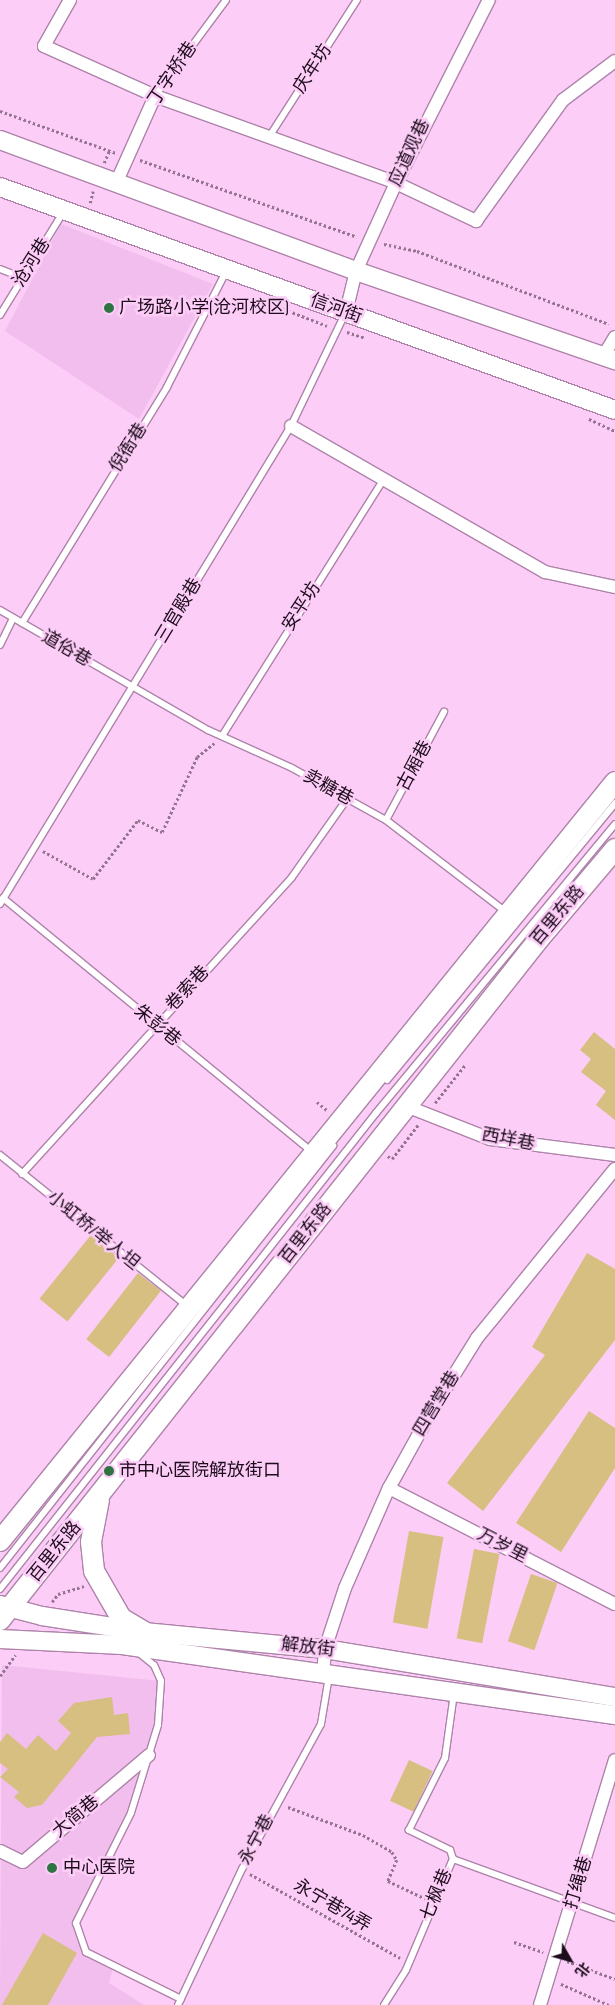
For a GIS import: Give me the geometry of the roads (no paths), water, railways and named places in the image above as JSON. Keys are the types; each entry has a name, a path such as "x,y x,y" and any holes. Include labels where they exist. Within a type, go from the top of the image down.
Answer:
{"main road":[{"path":"0,140 117,181 356,271 610,357"},
{"name":"信河街","path":"0,187 615,410"},
{"path":"0,1541 187,1306 615,782"},
{"name":"百里东路","path":"3,1611 100,1497 406,1106 615,849"},
{"path":"100,1497 91,1542 94,1571 121,1618 144,1632"},
{"name":"解放街","path":"3,1611 144,1632 325,1649 615,1697"},
{"name":"解放街","path":"0,1639 130,1646 615,1715"}],"street":[{"path":"70,0 44,46 155,96 396,183 476,221 563,100 615,61"},
{"name":"应道观巷","path":"346,312 356,271 369,241 396,183 489,0"},
{"name":"丁字桥巷","path":"117,181 155,96"},
{"path":"610,357 615,337"},
{"path":"291,426 545,572 615,587"},
{"name":"西垟巷","path":"406,1106 490,1139 615,1156"},
{"name":"四营堂巷","path":"326,1674 325,1649 345,1588 389,1488 477,1338 615,1169"},
{"name":"万岁里","path":"389,1488 615,1604"},
{"name":"大简巷","path":"0,1851 23,1862 149,1755"},
{"name":"打绳巷","path":"540,2005 573,1903 615,1760"}],"lane":[{"name":"丁字桥巷","path":"155,96 226,0"},
{"name":"庆年坊","path":"269,137 357,0"},
{"name":"沧河巷","path":"0,315 65,210"},
{"path":"0,269 23,278"},
{"name":"倪衙巷","path":"22,623 166,387 227,269"},
{"name":"三官殿巷","path":"2,901 291,426 346,312"},
{"name":"安平坊","path":"222,736 384,479"},
{"name":"道俗巷","path":"0,610 133,687"},
{"path":"0,645 13,618"},
{"name":"卖糖巷","path":"133,687 222,736 386,820 507,913"},
{"name":"古厢巷","path":"386,820 444,712"},
{"name":"卷索巷","path":"22,1174 292,877 347,799"},
{"path":"379,1088 615,803"},
{"path":"0,1589 376,1113 615,824"},
{"name":"朱彭巷","path":"2,901 312,1152"},
{"path":"0,1568 367,1104"},
{"name":"小虹桥/举人坦","path":"1,1158 187,1306"},
{"path":"130,1646 154,1665 161,1681 158,1726 131,1813 76,1923 86,1952 180,2002"},
{"name":"永宁巷","path":"180,2002 242,1870 321,1724 326,1674"},
{"name":"七枫巷","path":"384,2005 410,1962 453,1859 450,1850 409,1830 444,1758 454,1692"},
{"path":"453,1859 615,1918"}],"place":[{"name":"广场路小学(沧河校区)","path":"109,308"},
{"name":"市中心医院解放街口","path":"109,1471"},
{"name":"中心医院","path":"52,1868"}]}
